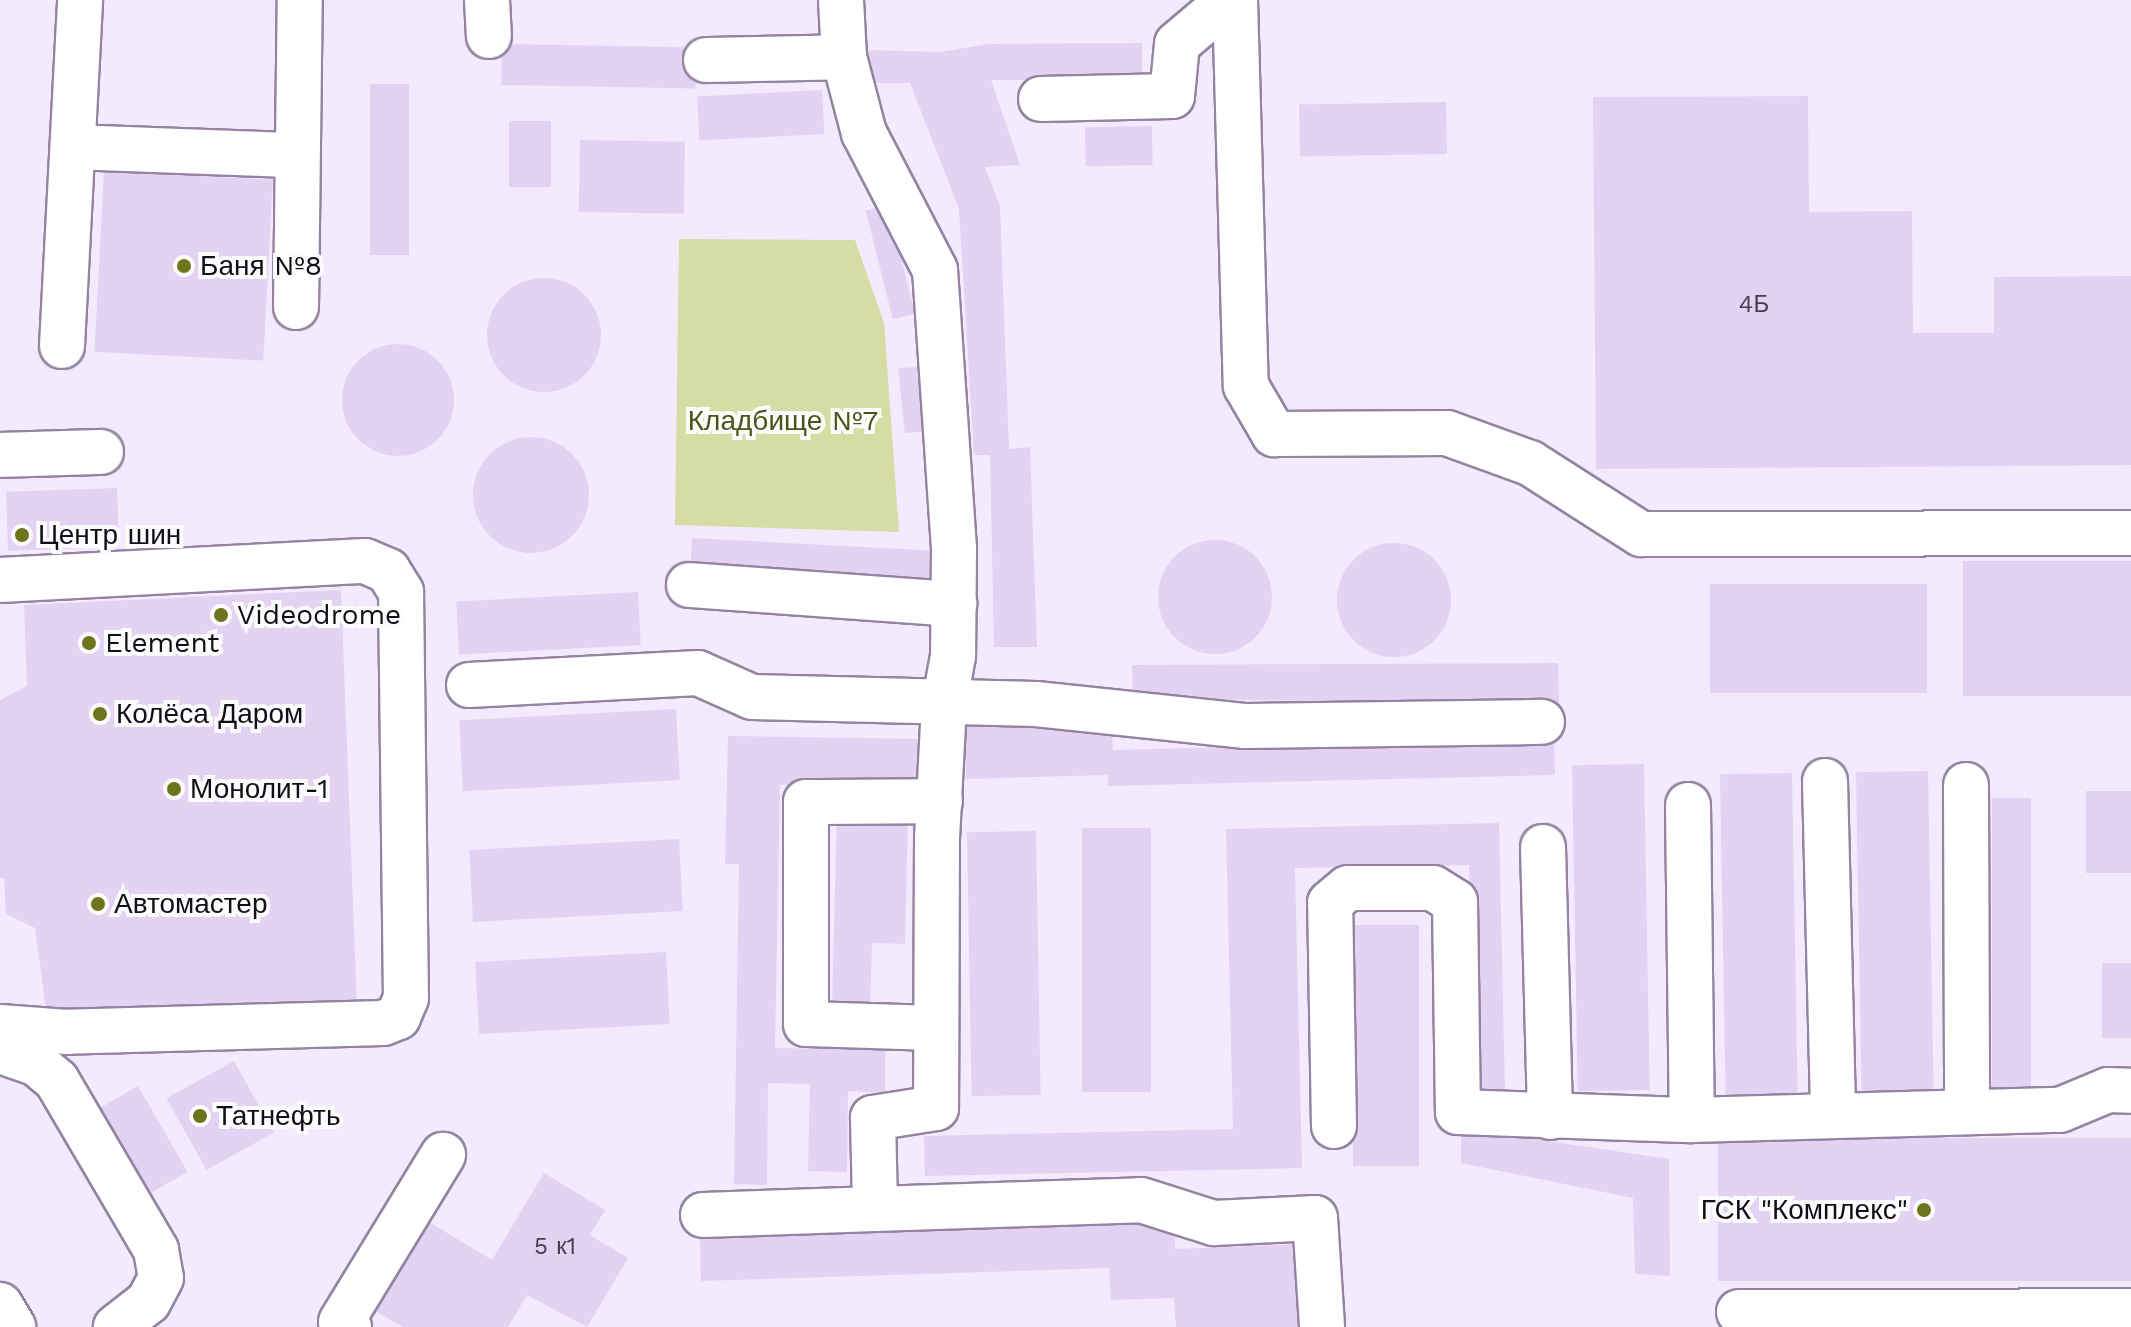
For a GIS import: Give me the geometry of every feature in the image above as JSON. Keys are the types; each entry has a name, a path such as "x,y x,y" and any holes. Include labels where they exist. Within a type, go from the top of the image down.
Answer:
{"main road":[{"path":"62,346 80,0"},
{"path":"296,307 295,155 300,0"},
{"path":"841,0 844,57 864,133 935,270 954,604 953,656 944,705 940,801 936,1108 873,1118 875,1209"},
{"path":"1041,99 1172,96 1177,44 1232,0"},
{"path":"1232,0 1246,386 1274,434 1447,433 1530,463 1641,534 2131,533"},
{"path":"706,60 844,57"},
{"path":"73,147 295,155"},
{"path":"0,455 101,452"},
{"path":"0,580 365,561 388,571 401,592 406,998 398,1017 383,1023 67,1032 0,1027"},
{"path":"689,585 954,604"},
{"path":"469,685 698,673 752,697 944,705 1036,704 1246,726 1542,722"},
{"path":"1825,781 1833,1116"},
{"path":"1966,785 1967,1112"},
{"path":"936,1028 806,1024 806,802 940,801"},
{"path":"1688,805 1692,1120"},
{"path":"1543,847 1550,1117"},
{"path":"1334,1126 1330,903 1348,888 1433,888 1455,902 1458,1112 1692,1120 2060,1110 2108,1090 2131,1091"},
{"path":"0,1051 37,1064 57,1081 156,1250 161,1278 148,1302 116,1327"},
{"path":"349,1327 341,1322 443,1155"},
{"path":"703,1215 1141,1200 1214,1223 1315,1218 1322,1327"},
{"path":"0,1305 13,1327"},
{"path":"1739,1312 1994,1320 2131,1311"}],"green space":[{"name":"Кладбище №7","path":"679,239 855,240 884,323 899,532 675,525"}],"building":[{"path":"1142,43 1142,80 991,80 1020,165 985,167 1000,206 1009,449 1030,447 1037,647 994,647 990,455 974,455 959,209 910,83 868,83 863,50 940,52 989,44"},
{"path":"502,44 696,47 695,88 501,85"},
{"path":"370,84 409,84 409,255 370,255"},
{"path":"822,90 824,134 699,140 697,97"},
{"path":"1808,96 1809,212 1912,211 1913,333 1994,333 1994,277 2131,276 2131,465 1596,469 1593,97"},
{"path":"1446,102 1447,154 1300,157 1299,105"},
{"path":"509,121 551,121 551,187 509,187"},
{"path":"1152,126 1153,165 1086,166 1085,127"},
{"path":"580,140 685,142 684,214 579,212"},
{"name":"Баня №8","path":"104,171 273,180 263,361 95,352"},
{"path":"888,205 915,314 893,319 866,211"},
{"path":"544,278 566,282 585,294 597,313 601,335 597,357 585,376 566,388 544,392 522,388 503,376 491,357 487,335 491,313 503,294 522,282"},
{"path":"398,344 420,348 438,360 450,378 454,400 450,422 438,440 420,452 398,456 376,452 358,440 346,422 342,400 346,378 358,360 376,348"},
{"path":"923,366 930,431 905,433 898,369"},
{"path":"531,437 553,441 572,454 585,473 589,495 585,517 572,536 553,549 531,553 509,549 490,536 477,517 473,495 477,473 490,454 509,441"},
{"path":"117,488 119,547 8,551 6,492"},
{"path":"692,538 936,551 934,584 690,571"},
{"path":"1215,540 1237,544 1256,556 1268,575 1272,597 1268,619 1256,638 1237,650 1215,654 1193,650 1174,638 1162,619 1158,597 1162,575 1174,556 1193,544"},
{"path":"1394,543 1416,547 1435,559 1447,578 1451,600 1447,622 1435,641 1416,653 1394,657 1372,653 1353,641 1341,622 1337,600 1341,578 1353,559 1372,547"},
{"path":"1963,561 2131,561 2131,696 1963,696"},
{"path":"1710,584 1927,584 1927,693 1710,693"},
{"name":"Монолит-1","path":"341,590 357,1008 48,1024 35,928 6,914 4,878 0,878 0,700 27,686 24,605"},
{"path":"638,592 641,645 459,654 456,602"},
{"path":"1558,663 1559,703 1133,699 1132,665"},
{"path":"676,709 680,780 463,791 459,720"},
{"path":"1112,721 1113,750 1554,739 1555,775 1108,786 1108,775 966,779 965,725"},
{"path":"728,736 919,739 918,787 780,785 775,1048 885,1050 885,1093 848,1091 847,1172 808,1171 810,1084 768,1083 767,1185 734,1184 739,864 725,864"},
{"path":"1644,764 1650,1090 1578,1091 1572,765"},
{"path":"1928,771 1934,1097 1862,1098 1856,772"},
{"path":"1792,773 1798,1100 1726,1101 1720,774"},
{"path":"2086,791 2131,791 2131,873 2086,873"},
{"path":"1992,798 2031,798 2031,1097 1992,1097"},
{"path":"837,810 908,812 905,944 872,943 870,1008 832,1007"},
{"path":"1499,823 1505,1092 1474,1092 1469,865 1295,868 1302,1168 925,1176 924,1136 1233,1129 1226,829"},
{"path":"1082,828 1151,828 1151,1092 1082,1092"},
{"path":"1036,831 1041,1095 972,1096 967,832"},
{"path":"679,839 683,911 473,922 469,850"},
{"path":"1353,925 1419,925 1419,1166 1353,1166"},
{"path":"666,952 670,1024 479,1034 475,962"},
{"path":"2102,963 2131,963 2131,1038 2102,1038"},
{"path":"234,1061 274,1133 206,1170 167,1098"},
{"path":"138,1086 188,1172 136,1202 86,1116"},
{"path":"1461,1128 1669,1159 1670,1276 1635,1274 1633,1198 1461,1163"},
{"name":"ГСК \"Комплекс\"","path":"1718,1138 2131,1138 2131,1281 1718,1281"},
{"path":"544,1173 605,1210 590,1235 628,1258 587,1327 527,1295 508,1327 403,1327 375,1311 429,1222 492,1260"},
{"path":"1174,1221 1175,1249 1306,1244 1309,1327 1176,1327 1174,1298 1111,1300 1109,1268 701,1281 700,1237"}],"place":[{"name":"Баня №8","path":"184,266"},
{"name":"Центр шин","path":"22,535"},
{"name":"Videodrome","path":"221,615"},
{"name":"Element","path":"89,643"},
{"name":"Колёса Даром","path":"100,714"},
{"name":"Монолит-1","path":"174,789"},
{"name":"Автомастер","path":"98,904"},
{"name":"Татнефть","path":"200,1116"},
{"name":"ГСК \"Комплекс\"","path":"1924,1210"}]}
